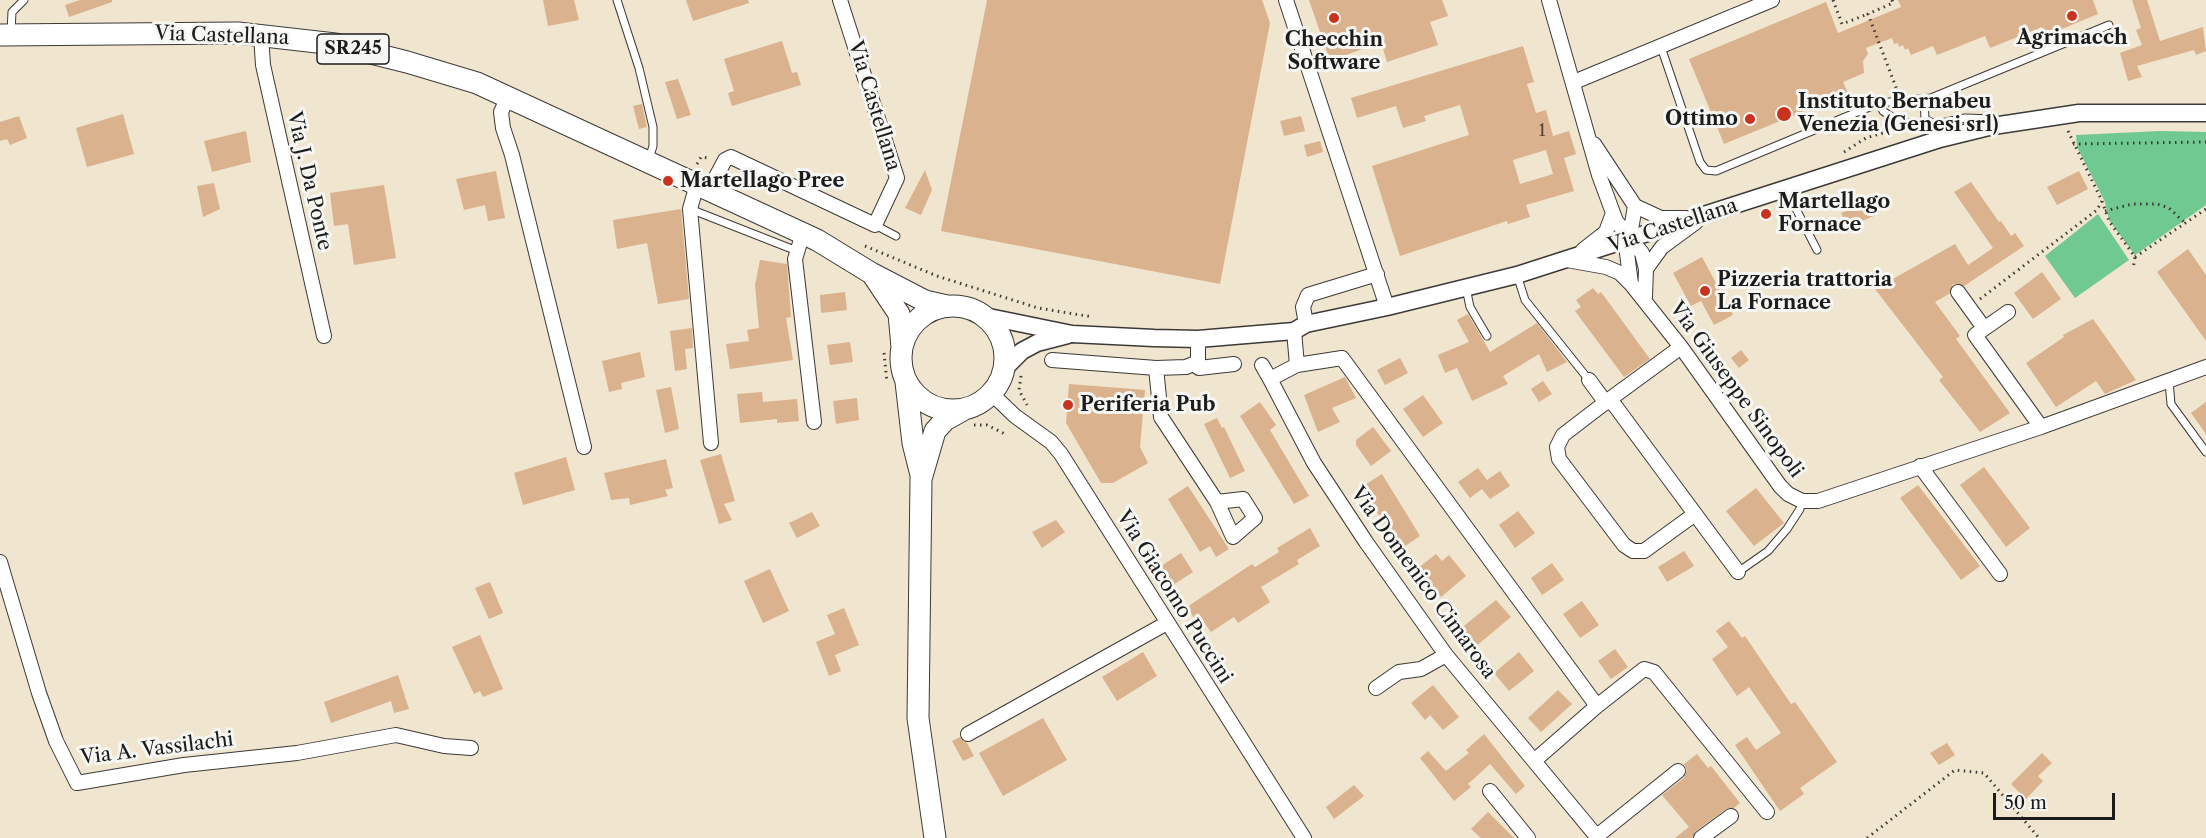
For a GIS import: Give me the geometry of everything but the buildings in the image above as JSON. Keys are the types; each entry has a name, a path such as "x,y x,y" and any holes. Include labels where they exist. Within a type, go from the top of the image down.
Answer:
{"main road":[{"name":"Via Castellana","path":"6,34 214,32 335,44 389,57 477,83 703,188 800,242 831,247 871,273 925,301 947,306"},
{"name":"Via Castellana","path":"871,273 899,314 902,347"},
{"path":"921,479 935,430 945,420 965,418 992,394 1014,369 995,326 984,316 964,307 947,306 933,310 916,321 902,347 901,358 906,380 913,443 921,479 918,718 935,838"},
{"path":"906,380 913,392 936,408 965,418"}],"street":[{"name":"Via Castellana","path":"840,0 897,178 874,225"},
{"path":"1286,0 1387,308"},
{"name":"Via Giuseppe Sinopoli","path":"1549,0 1613,213 1640,249 1646,269 1644,297"},
{"path":"1574,82 1773,0"},
{"name":"Via J. Da Ponte","path":"261,35 263,65 324,336"},
{"path":"508,97 501,112 503,128 512,156 584,447"},
{"name":"Via Castellana","path":"984,316 1072,334 1198,339 1300,327 1517,275 1707,216 1940,139 2062,116 2158,111 2206,113"},
{"path":"1587,132 1635,206 1661,218 1707,216"},
{"path":"711,443 690,209 703,188 725,160 731,157 874,225"},
{"path":"1631,284 1627,253 1635,206"},
{"path":"1566,260 1600,239 1613,213"},
{"path":"1646,269 1662,247 1683,230 1707,216"},
{"path":"800,242 795,259 814,422"},
{"name":"Via Giuseppe Sinopoli","path":"1566,260 1606,267 1620,273 1644,297 1780,486 1788,494 1802,501 1818,501 2041,427 2206,367"},
{"path":"1297,365 1303,307 1308,295 1377,274"},
{"path":"1958,292 1984,328"},
{"path":"2008,312 1975,335 2041,427"},
{"name":"Via Castellana","path":"1014,369 1022,351 1036,343 1072,334"},
{"path":"1194,365 1198,362 1198,339"},
{"path":"1681,347 1563,435 1557,447 1559,459 1624,545 1633,551 1644,550 1695,514"},
{"path":"1270,379 1297,365 1342,358 1597,706"},
{"path":"1052,360 1156,368 1194,365 1199,368 1234,364"},
{"name":"Via Domenico Cimarosa","path":"1262,365 1314,463 1372,552 1446,655 1534,761"},
{"path":"1156,368 1161,417 1217,502"},
{"path":"1589,380 1608,401 1738,572"},
{"name":"Via Giacomo Puccini","path":"992,394 1015,416 1051,442 1061,454 1304,838"},
{"path":"1920,466 2000,574"},
{"name":"Via A. Vassilachi","path":"0,562 39,693 56,741 77,783 184,765 297,753 396,735 444,746 471,748"},
{"path":"968,734 1167,623"},
{"path":"1376,688 1398,672 1421,669 1446,655"},
{"path":"1678,771 1598,837 1534,761 1644,669 1654,672 1767,812"},
{"path":"1490,791 1528,838"},
{"path":"1701,838 1731,816"}],"lane":[{"path":"6,34 12,12 24,0"},
{"path":"617,0 639,68 653,127 652,153 648,161"},
{"path":"1661,47 1700,162 1706,170 1716,171 1879,103 1924,99 2109,25"},
{"path":"1924,99 1925,119 1936,125"},
{"path":"1879,103 1883,111 1893,118 1923,127 1965,118 2030,121"},
{"path":"1788,188 1792,201 1817,250"},
{"name":"Via Castellana","path":"690,209 800,242"},
{"path":"874,225 896,236"},
{"path":"1517,275 1526,300 1589,380"},
{"path":"1466,288 1470,307 1487,336"},
{"path":"2169,381 2172,404 2206,452"},
{"path":"1738,572 1774,544 1800,509 1802,501"}],"path":[{"path":"1833,0 1842,24 1893,3 1892,0"},
{"path":"1868,14 1901,100"},
{"path":"2062,116 2073,144 2103,201 2109,221 2134,257 2133,269"},
{"path":"2073,144 2206,142"},
{"path":"1969,307 2097,210 2103,201"},
{"path":"2105,211 2132,204 2157,204 2169,208 2185,223"},
{"path":"2134,257 2206,209"},
{"path":"864,246 937,276 1038,308 1100,318"},
{"path":"1014,369 1019,382 1019,390 1027,405"},
{"path":"965,418 1005,434"},
{"path":"1868,838 1955,770 1984,773 2038,838"}],"green space":[{"path":"2160,131 2206,132 2206,205 2135,255 2109,220 2105,202 2077,147 2076,135"},
{"path":"2098,214 2129,260 2075,298 2045,256"}],"place":[{"name":"Agrimacch","path":"2072,16"},
{"name":"Checchin Software","path":"1334,18"},
{"name":"Instituto Bernabeu Venezia (Genesi srl)","path":"1784,114"},
{"name":"Ottimo","path":"1750,119"},
{"name":"Martellago Pree","path":"668,181"},
{"name":"Martellago Fornace","path":"1766,214"},
{"name":"Pizzeria trattoria La Fornace","path":"1705,291"},
{"name":"Periferia Pub","path":"1068,405"}]}
